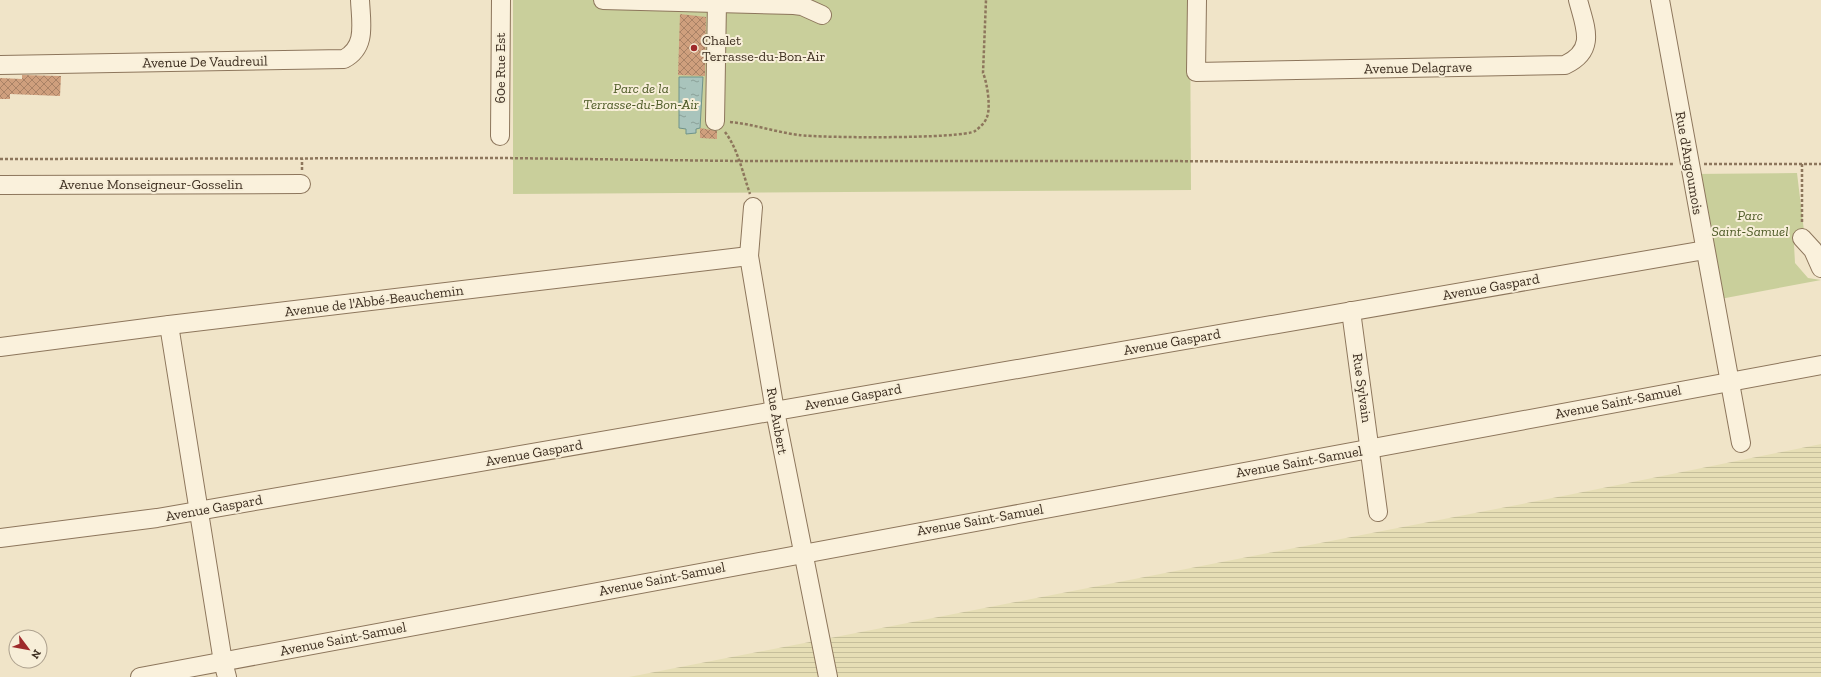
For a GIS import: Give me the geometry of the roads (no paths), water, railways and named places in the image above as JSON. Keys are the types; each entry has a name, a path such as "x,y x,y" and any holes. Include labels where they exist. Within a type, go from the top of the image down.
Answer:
{"street":[{"name":"Avenue De Vaudreuil","path":"0,65 344,59 353,54 359,45 360,0"},
{"name":"60e Rue Est","path":"500,136 501,0"},
{"path":"603,0 794,5 802,6 822,16"},
{"name":"Avenue Delagrave","path":"1196,0 1196,72 1565,65 1575,60 1582,52 1587,41 1586,30 1578,0"},
{"name":"Rue d'Angoumois","path":"1660,0 1705,250 1731,381 1741,444"},
{"path":"715,121 717,2"},
{"name":"Avenue Monseigneur-Gosselin","path":"0,185 302,184"},
{"name":"Rue Aubert","path":"753,207 749,256 775,411 818,634 828,677"},
{"path":"1802,238 1813,250 1821,268"},
{"name":"Avenue Gaspard","path":"0,538 157,518 199,511 1705,250"},
{"name":"Avenue de l'Abbé-Beauchemin","path":"0,347 169,325 749,256"},
{"name":"Rue Sylvain","path":"1352,311 1378,512"},
{"path":"169,325 225,669"},
{"name":"Avenue Saint-Samuel","path":"140,677 225,669 802,553 1821,365"}],"water":[{"path":"679,77 703,77 700,128 696,129 696,133 686,134 686,129 679,128"}],"place":[{"name":"Chalet Terrasse-du-Bon-Air","path":"694,48"}],"park label":[{"name":"Parc de la Terrasse-du-Bon-Air","path":"641,96"},
{"name":"Parc Saint-Samuel","path":"1750,224"}]}
